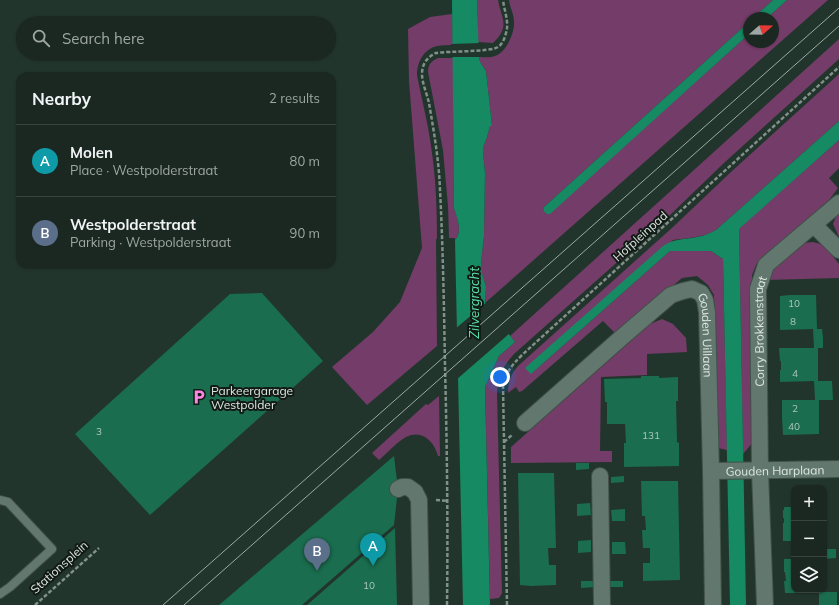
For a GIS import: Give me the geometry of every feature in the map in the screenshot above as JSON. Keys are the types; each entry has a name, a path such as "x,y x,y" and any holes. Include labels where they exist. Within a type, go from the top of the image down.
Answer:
{"street":[{"name":"Corry Brokkenstraat","path":"766,605 754,470 758,289 766,266 839,203"},
{"path":"814,225 839,250"},
{"name":"Gouden Uillaan","path":"525,423 672,295 683,290 692,289 701,293 705,300 708,312 717,471 713,605"},
{"name":"Gouden Harplaan","path":"717,471 839,469"},
{"path":"600,476 602,605"},
{"path":"398,489 408,487 415,492 419,500 421,605"}],"lane":[{"name":"Stationsplein","path":"0,500 8,502 52,549 10,587 0,594"}],"path":[{"path":"447,605 448,501 443,241 437,148 422,73 423,65 426,60 431,55 436,53 497,48 504,39 507,27 503,0"},
{"name":"Hofpleinpad","path":"507,605 503,386 510,367 839,67"},
{"name":"Stationsplein","path":"35,605 99,548"}],"shaded area":[{"path":"477,0 498,0 503,27 499,37 493,43 478,42"},
{"path":"509,0 773,0 760,12 743,12 743,27 544,207 547,214 743,39 743,48 774,48 485,303 486,287 481,263 484,236 485,173 483,148 490,126 492,126 486,71 480,62 479,57 495,56 506,47 514,26"},
{"path":"787,0 828,0 779,43 779,12 774,12"},
{"path":"452,14 453,45 437,46 428,50 422,57 417,70 429,134 435,185 437,228 437,346 367,405 332,367 373,332 400,302 422,248 409,81 408,29 430,17"},
{"path":"839,39 839,59 725,162 669,216 514,354 506,363 498,382 497,394 502,593 499,598 490,599 485,387 499,356 515,342 510,336"},
{"path":"438,58 453,58 454,208 459,229 459,233 455,240 455,238 449,238 443,150 428,72 430,64 433,60"},
{"path":"839,74 839,121 716,230 700,236 673,240 531,374 670,251 711,251 723,259 727,450 718,448 714,295 708,285 697,276 682,278 616,334 603,321 522,391 519,392 516,387 508,393 510,378 518,366 673,227"},
{"path":"839,140 839,168 829,178 838,188 829,200 757,263 752,275 753,442 743,454 739,228"},
{"path":"839,212 839,237 833,224"},
{"path":"813,242 824,245 839,264 839,278 766,280 769,272 803,243"},
{"path":"662,319 673,324 686,338 687,352 647,354 647,375 601,377 600,451 612,451 612,462 511,463 511,447 650,324"},
{"path":"439,396 440,456 438,456 430,441 417,434 403,439 379,460 372,453 426,404 428,405"}],"water":[{"name":"Zilvergracht","path":"452,0 477,0 479,57 480,62 486,71 492,126 490,126 483,148 485,173 484,236 481,263 486,287 485,303 515,342 499,356 485,387 490,605 463,605 455,240 459,233 459,229 454,208"},
{"path":"773,0 787,0 774,12 760,12"},
{"path":"743,27 743,39 550,214 545,212 544,207"},
{"path":"839,121 839,140 739,229 746,605 730,605 723,259 711,251 670,251 531,374 525,368 663,246 667,243 702,236 716,230"}],"pier":[{"path":"480,43 481,57 451,57 451,44"},
{"path":"487,302 510,333 456,380 455,329"}],"building":[{"name":"Parkeergarage Westpolder","path":"262,293 323,361 150,515 75,434 230,294"},
{"path":"816,295 817,329 822,329 823,338 823,348 818,348 818,381 832,381 833,400 819,400 819,434 783,435 782,400 815,400 814,381 780,382 781,361 779,348 814,348 813,329 780,330 780,296"},
{"path":"641,376 659,376 659,378 678,377 678,401 676,401 679,466 624,467 624,443 626,443 625,424 607,424 607,402 605,402 604,379 641,378"},
{"path":"394,456 398,489 394,525 302,605 219,605"},
{"path":"576,463 589,463 589,469 576,470"},
{"path":"518,473 554,473 556,548 548,548 549,565 556,565 556,585 520,585"},
{"path":"624,476 624,482 611,483 611,477"},
{"path":"641,481 678,481 680,580 643,581 643,563 650,563 650,548 643,548 642,530 646,530 645,516 642,516"},
{"path":"590,503 591,515 577,516 577,504"},
{"path":"784,507 791,507 791,541 783,541"},
{"path":"625,509 625,521 612,521 611,510"},
{"path":"395,528 397,605 307,605"},
{"path":"591,540 591,552 578,553 578,541"},
{"path":"612,542 625,542 626,554 612,554"},
{"path":"827,549 836,549 836,558 827,559"},
{"path":"784,559 791,559 791,593 785,593 784,581 786,581"},
{"path":"581,581 595,581 595,587 581,588"},
{"path":"610,581 623,581 623,587 610,587"},
{"path":"837,592 837,605 819,605 819,593"}],"tram line":[{"path":"163,605 839,8"},
{"path":"184,605 839,26"}],"place":[{"name":"Parkeergarage Westpolder","path":"199,397"},
{"name":"Molen","path":"373,566"},
{"name":"Westpolderstraat","path":"317,571"}]}
